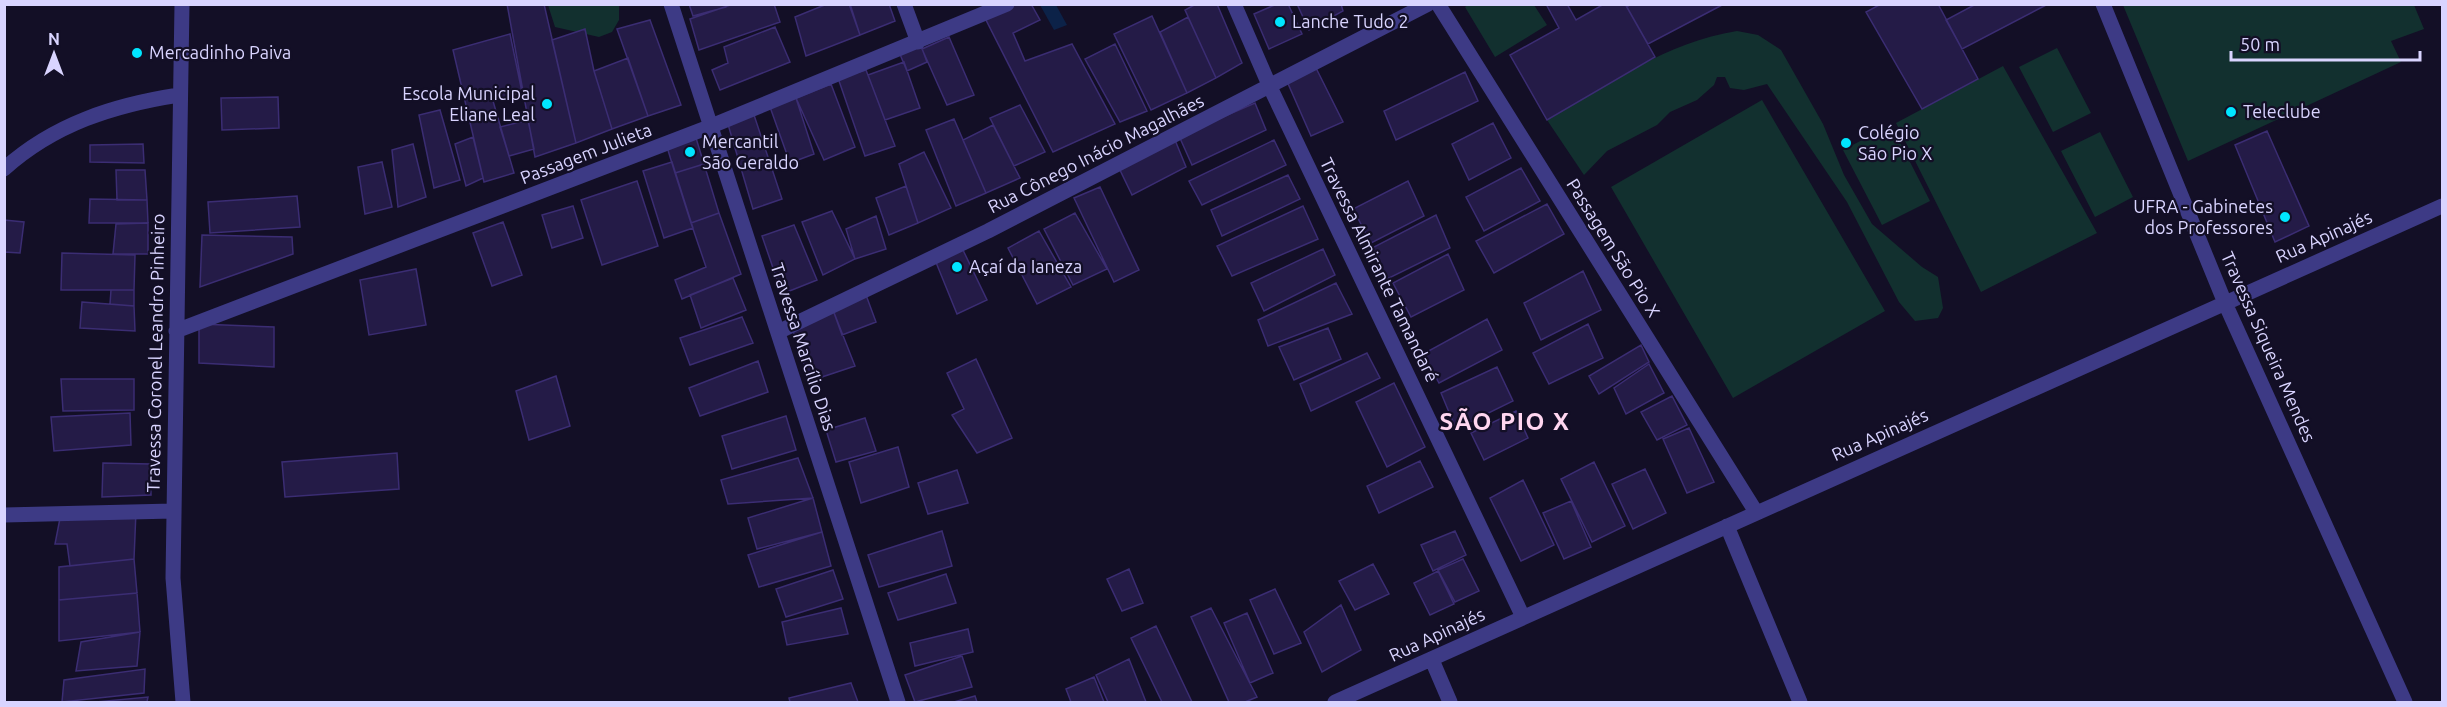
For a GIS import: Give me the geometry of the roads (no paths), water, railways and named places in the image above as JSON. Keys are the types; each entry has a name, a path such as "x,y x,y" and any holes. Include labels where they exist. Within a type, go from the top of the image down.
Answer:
{"street":[{"name":"Travessa Coronel Leandro Pinheiro","path":"182,4 174,511 175,601 183,702"},
{"name":"Travessa Marcílio Dias","path":"670,4 898,702"},
{"path":"904,4 918,42"},
{"name":"Passagem Julieta","path":"176,331 709,127 1007,4"},
{"name":"Travessa Almirante Tamandaré","path":"1234,4 1270,87 1523,616"},
{"name":"Rua Cônego Inácio Magalhães","path":"778,332 988,231 1428,4"},
{"name":"Passagem São Pio X","path":"1438,4 1755,512"},
{"name":"Travessa Siqueira Mendes","path":"2103,4 2225,303 2405,702"},
{"path":"4,169 50,135 95,113 140,101 179,95"},
{"name":"Rua Apinajés","path":"1335,702 2442,206"},
{"path":"4,515 174,511"},
{"path":"1727,526 1800,702"},
{"path":"1432,660 1450,702"}],"water":[{"path":"1040,5 1056,5 1067,25 1054,30"}],"place":[{"name":"Lanche Tudo 2","path":"1280,22"},
{"name":"Mercadinho Paiva","path":"137,53"},
{"name":"Escola Municipal Eliane Leal","path":"547,104"},
{"name":"Teleclube","path":"2231,112"},
{"name":"Colégio São Pio X","path":"1846,143"},
{"name":"Mercantil São Geraldo","path":"690,152"},
{"name":"UFRA - Gabinetes dos Professores","path":"2285,217"},
{"name":"Açaí da Ianeza","path":"957,267"}],"district":[{"name":"SÃO PIO X","path":"1505,422"}]}
